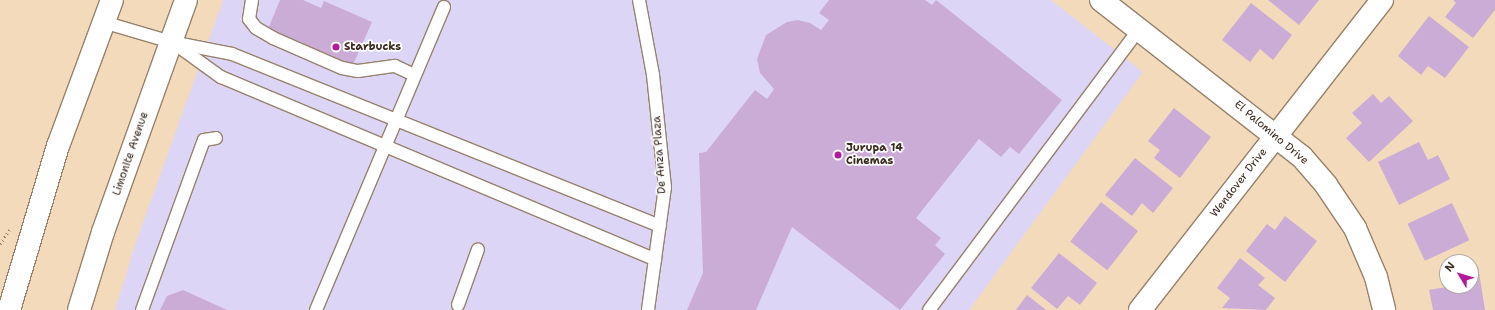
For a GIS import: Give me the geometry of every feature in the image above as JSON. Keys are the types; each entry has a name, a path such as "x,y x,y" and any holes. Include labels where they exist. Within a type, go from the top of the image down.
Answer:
{"street":[{"path":"9,310 58,146 112,0"},
{"name":"Limonite Avenue","path":"79,310 186,0"},
{"name":"El Palomino Drive","path":"1101,0 1276,136 1312,168 1355,228 1376,277 1384,310"},
{"name":"Wendover Drive","path":"1140,310 1382,0"}],"lane":[{"path":"252,0 249,19 256,28 274,38 342,68 358,71 395,66 414,75"},
{"name":"De Anza Plaza","path":"639,0 652,75 665,187 648,310"},
{"path":"316,310 395,119 444,7"},
{"path":"103,22 171,42 232,54 660,226"},
{"path":"929,310 1139,29"},
{"path":"171,42 221,77 655,259"},
{"path":"142,310 204,140 216,138"},
{"path":"458,305 478,250"}],"shaded area":[{"path":"223,0 1051,0 1143,72 969,310 115,310 135,245"}],"building":[{"name":"Starbucks","path":"280,0 303,0 321,8 324,1 372,22 353,65 268,29"},
{"name":"Jurupa 14 Cinemas","path":"829,0 925,0 932,5 936,0 1062,100 1019,154 1010,147 1001,157 979,139 916,218 941,238 935,245 945,254 900,310 792,227 756,310 687,310 703,273 699,153 706,152 755,90 767,99 774,89 760,73 757,59 766,35 787,22 798,20 810,23 821,30 829,20 819,13"},
{"path":"1268,0 1319,0 1299,25"},
{"path":"1453,0 1495,0 1495,10 1473,38 1445,17 1456,3"},
{"path":"1251,3 1292,35 1273,60 1260,49 1250,62 1222,40"},
{"path":"1429,16 1469,47 1445,78 1428,66 1421,75 1398,56"},
{"path":"1373,94 1381,103 1389,96 1413,121 1369,162 1346,138 1362,123 1352,113"},
{"path":"1174,108 1211,137 1180,178 1154,158 1160,150 1148,141"},
{"path":"1419,142 1428,160 1438,155 1450,179 1399,205 1378,162"},
{"path":"1135,158 1173,188 1153,213 1142,203 1132,216 1105,195"},
{"path":"1101,202 1138,231 1107,270 1070,241"},
{"path":"1452,203 1469,240 1425,261 1408,224"},
{"path":"1285,216 1317,241 1285,282 1246,251 1267,224 1275,230"},
{"path":"1059,253 1097,283 1080,305 1068,296 1057,309 1031,288"},
{"path":"1240,258 1265,278 1258,285 1275,298 1266,310 1222,308 1230,298 1217,288"},
{"path":"1479,272 1485,310 1433,310 1429,290 1439,288 1439,294 1479,294"},
{"path":"183,290 227,310 160,310 167,296"},
{"path":"1027,295 1046,310 1016,310"}],"place":[{"name":"Starbucks","path":"336,47"},
{"name":"Jurupa 14 Cinemas","path":"838,155"}]}
